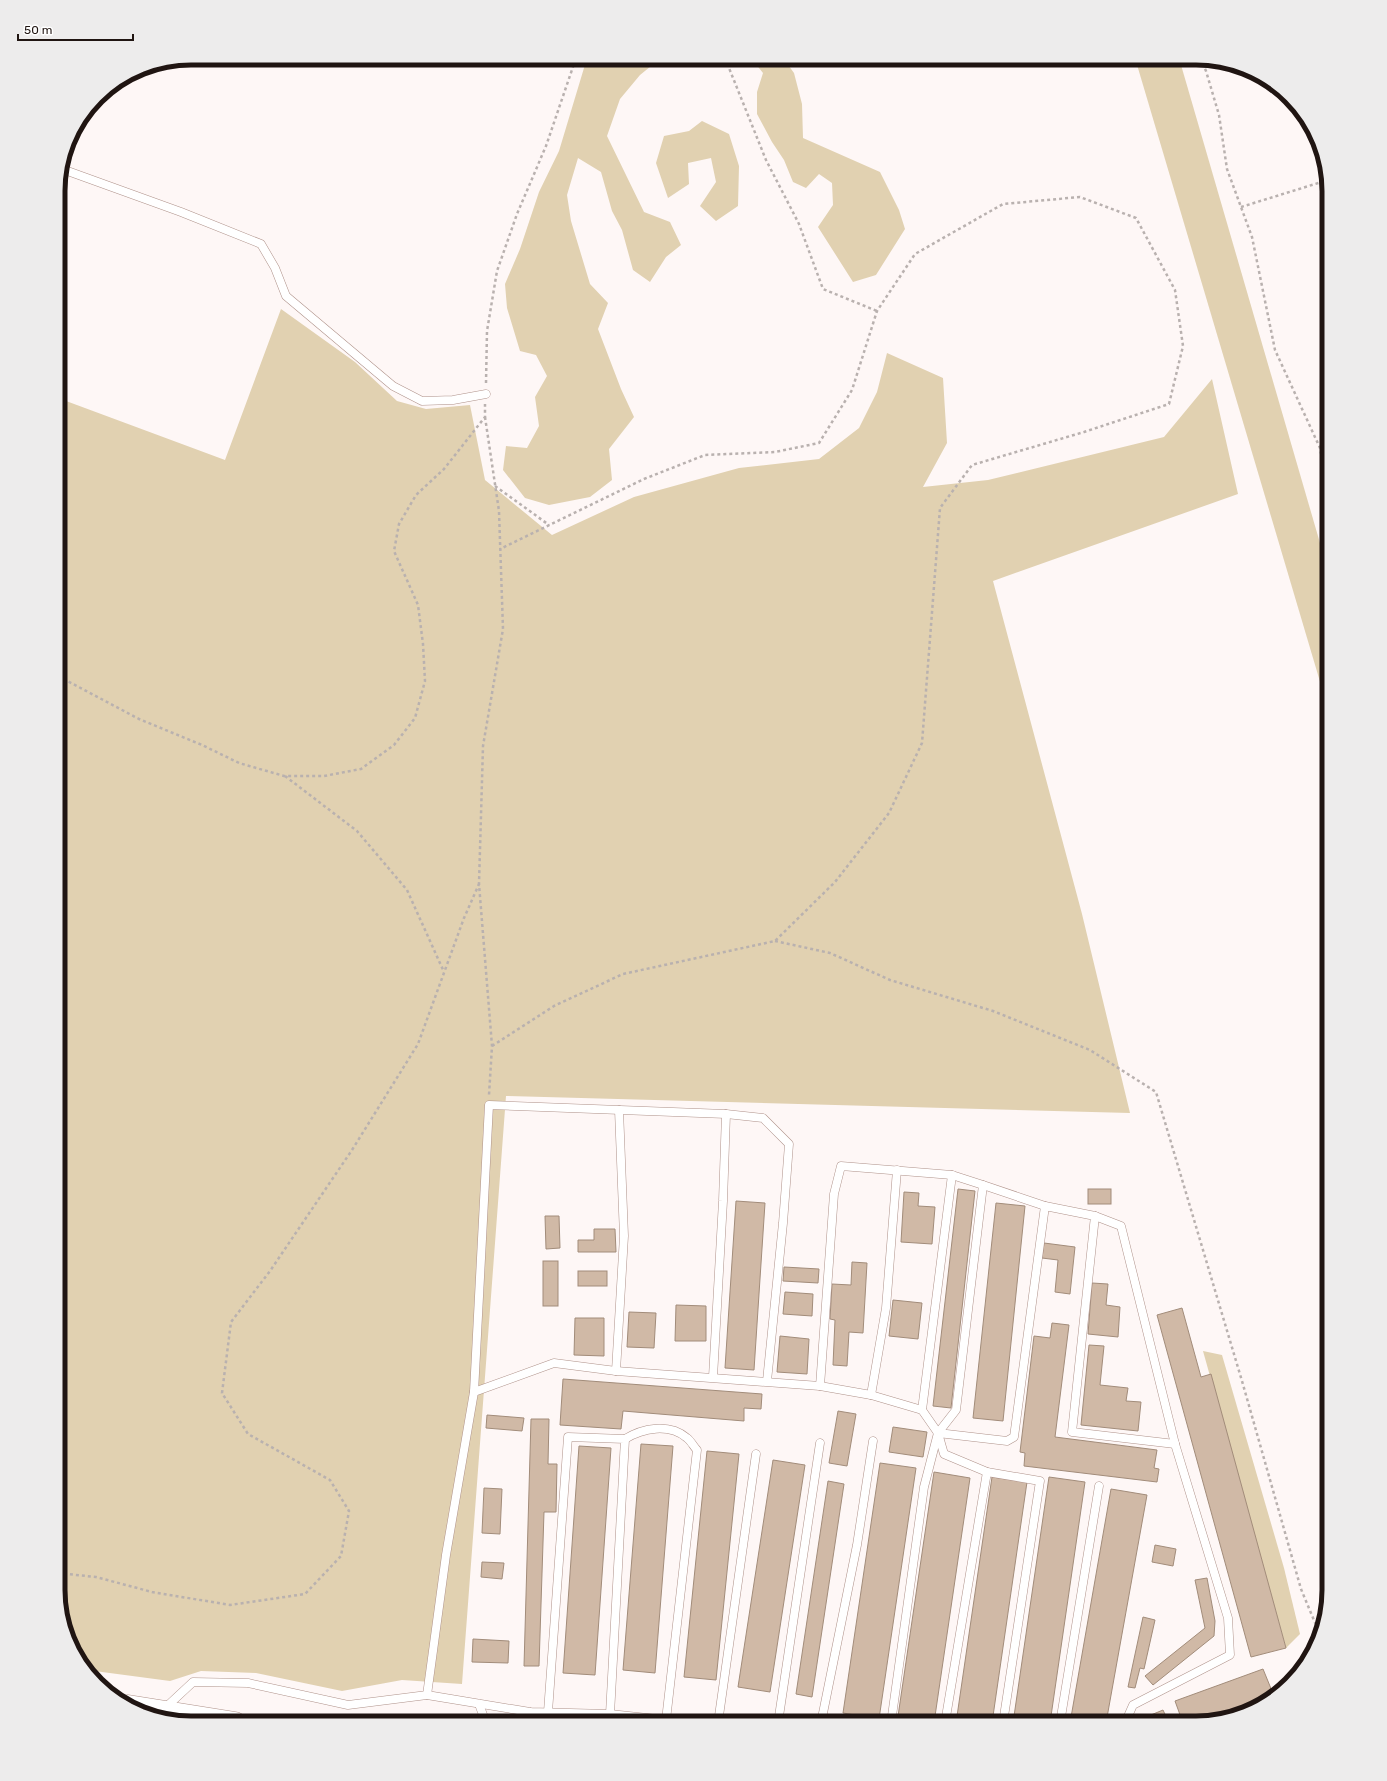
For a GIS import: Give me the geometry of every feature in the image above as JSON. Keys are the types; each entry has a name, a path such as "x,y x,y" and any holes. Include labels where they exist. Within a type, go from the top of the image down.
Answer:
{"street":[{"path":"155,1711 187,1716"}],"lane":[{"path":"66,172 181,212 261,244 275,268 286,296 393,386 422,401 453,400 486,394"},
{"path":"427,1694 446,1555 474,1392 489,1105 726,1114 762,1118 789,1144 768,1381"},
{"path":"616,1371 624,1236 619,1110"},
{"path":"713,1377 723,1201 726,1114"},
{"path":"820,1386 834,1194 841,1166 952,1175 1045,1206 1095,1216 1121,1226 1175,1444 1228,1618 1230,1655 1133,1705 1128,1716"},
{"path":"871,1395 886,1308 897,1170"},
{"path":"922,1410 952,1175"},
{"path":"892,1716 924,1487 938,1433 956,1410 983,1185"},
{"path":"938,1433 1007,1441 1014,1437 1045,1206"},
{"path":"1095,1216 1072,1432 1175,1444"},
{"path":"474,1392 554,1363 616,1371 820,1386 871,1395 922,1410 938,1433 944,1454 987,1472 1040,1481 1004,1716"},
{"path":"548,1712 568,1436 625,1439 634,1434 653,1428 672,1431 687,1438 697,1450 666,1716"},
{"path":"610,1714 625,1439"},
{"path":"822,1716 855,1553 873,1441"},
{"path":"779,1716 820,1443"},
{"path":"719,1716 756,1454"},
{"path":"946,1716 987,1472"},
{"path":"1061,1716 1099,1486"},
{"path":"162,1712 193,1682 248,1683 348,1705 427,1694 530,1712 610,1714 629,1716"},
{"path":"479,1704 483,1716"},
{"path":"528,1716 530,1712"}],"path":[{"path":"489,1105 492,1046 479,884 483,746 503,629 499,511 485,417 488,331 498,271 517,214 546,146 574,65"},
{"path":"728,65 766,160 799,224 823,289 877,311"},
{"path":"1204,65 1219,115 1227,168 1252,237 1275,350 1320,448 1322,458"},
{"path":"1241,207 1322,182"},
{"path":"500,549 644,479 706,455 775,452 819,443 852,390 877,311 915,254 1003,204 1080,197 1136,218 1174,290 1183,346 1169,404 1084,432 972,465 940,508 922,743 889,813 835,882 775,941"},
{"path":"65,680 139,719 202,745 239,763 284,776 324,776 361,769 394,745 415,718 425,682 423,644 418,605 394,551 399,524 416,495 444,469 485,417"},
{"path":"495,486 550,525"},
{"path":"284,776 357,831 407,890 444,972"},
{"path":"65,1574 96,1577 152,1592 230,1605 305,1594 341,1556 349,1512 330,1480 248,1434 222,1393 230,1322 270,1271 318,1201 352,1150 418,1044 444,972 479,884"},
{"path":"492,1046 554,1006 623,974 775,941 830,953 890,980 994,1011 1090,1050 1156,1092 1242,1381 1301,1589 1317,1627"}],"shaded area":[{"path":"585,65 652,65 640,75 620,99 607,136 644,212 670,222 681,245 666,257 650,282 633,270 622,230 612,211 601,172 578,158 567,195 571,221 590,284 608,303 598,329 621,389 634,417 609,449 612,480 590,497 549,505 525,498 503,470 506,446 527,448 539,426 535,397 547,376 536,355 520,351 507,308 505,284 520,249 539,192 559,151"},
{"path":"757,65 788,65 794,73 802,104 803,138 880,172 899,210 905,229 876,275 853,282 818,227 833,205 832,183 819,174 806,188 793,182 784,160 772,142 757,114 757,92 763,73"},
{"path":"1137,65 1181,65 1322,550 1322,688"},
{"path":"702,121 729,134 739,166 738,206 716,221 700,206 716,182 711,158 688,163 689,184 668,198 656,163 664,136 689,131"},
{"path":"281,309 355,362 397,401 426,409 470,405 485,480 552,535 634,497 739,468 819,459 859,428 877,392 887,353 943,378 947,443 923,487 988,480 1164,437 1212,379 1238,494 993,581 1082,914 1130,1113 506,1096 462,1684 402,1680 342,1691 256,1673 201,1671 170,1681 94,1671 78,1646 69,1623 65,1590 65,401 225,460"},
{"path":"1203,1351 1222,1355 1284,1568 1300,1634 1286,1648"}],"building":[{"path":"958,1189 975,1191 951,1408 933,1406"},
{"path":"1088,1189 1111,1189 1111,1204 1088,1204"},
{"path":"904,1192 919,1193 918,1206 935,1207 932,1244 901,1242"},
{"path":"736,1201 765,1203 754,1370 725,1368"},
{"path":"996,1203 1025,1206 1003,1421 973,1418"},
{"path":"545,1216 559,1216 560,1248 546,1249"},
{"path":"594,1229 615,1229 616,1252 578,1252 578,1240 594,1240"},
{"path":"1044,1243 1075,1247 1070,1294 1055,1292 1058,1260 1042,1258"},
{"path":"543,1261 558,1261 558,1306 543,1306"},
{"path":"852,1262 867,1263 863,1333 849,1332 847,1366 833,1365 835,1320 830,1319 832,1284 851,1285"},
{"path":"784,1267 819,1269 818,1283 783,1281"},
{"path":"578,1271 607,1271 607,1286 578,1286"},
{"path":"1092,1283 1108,1284 1106,1305 1120,1307 1118,1337 1088,1334"},
{"path":"785,1292 813,1294 812,1316 783,1314"},
{"path":"893,1300 922,1303 918,1339 889,1336"},
{"path":"676,1305 706,1306 706,1341 675,1341"},
{"path":"1182,1308 1201,1377 1211,1374 1286,1648 1251,1657 1157,1315"},
{"path":"629,1312 656,1313 654,1348 627,1347"},
{"path":"575,1318 604,1318 604,1356 574,1355"},
{"path":"1052,1323 1069,1325 1055,1437 1157,1450 1154,1468 1159,1469 1157,1482 1024,1466 1025,1453 1020,1452 1034,1336 1050,1338"},
{"path":"780,1336 809,1339 807,1374 777,1372"},
{"path":"1089,1345 1104,1346 1100,1385 1128,1388 1126,1401 1141,1402 1138,1431 1081,1425"},
{"path":"563,1379 762,1394 761,1409 744,1408 744,1421 623,1411 621,1429 560,1425"},
{"path":"838,1411 856,1414 847,1466 829,1463"},
{"path":"487,1415 524,1418 522,1431 486,1428"},
{"path":"531,1419 549,1419 548,1464 557,1464 556,1512 544,1512 539,1666 524,1666"},
{"path":"893,1427 927,1432 923,1457 889,1452"},
{"path":"641,1444 673,1446 655,1673 623,1670"},
{"path":"579,1446 611,1448 595,1675 563,1673"},
{"path":"707,1451 739,1454 716,1680 684,1677"},
{"path":"773,1460 805,1465 770,1692 738,1687"},
{"path":"880,1463 916,1468 879,1716 861,1716 843,1713"},
{"path":"934,1472 970,1478 935,1716 898,1716"},
{"path":"992,1477 1027,1482 993,1716 957,1716"},
{"path":"1049,1477 1085,1482 1051,1716 1014,1716"},
{"path":"828,1481 844,1484 812,1697 796,1694"},
{"path":"484,1488 502,1489 500,1534 482,1533"},
{"path":"1111,1489 1147,1495 1107,1716 1071,1716"},
{"path":"1155,1545 1176,1549 1173,1566 1152,1562"},
{"path":"482,1562 504,1563 502,1579 481,1577"},
{"path":"1207,1578 1215,1621 1214,1636 1153,1685 1145,1676 1205,1628 1195,1580"},
{"path":"1143,1617 1155,1620 1144,1669 1140,1668 1135,1688 1128,1687"},
{"path":"473,1639 509,1641 508,1663 472,1662"},
{"path":"1263,1669 1272,1691 1252,1703 1237,1709 1221,1714 1205,1716 1180,1716 1175,1701"},
{"path":"1163,1710 1166,1716 1148,1716"}]}
